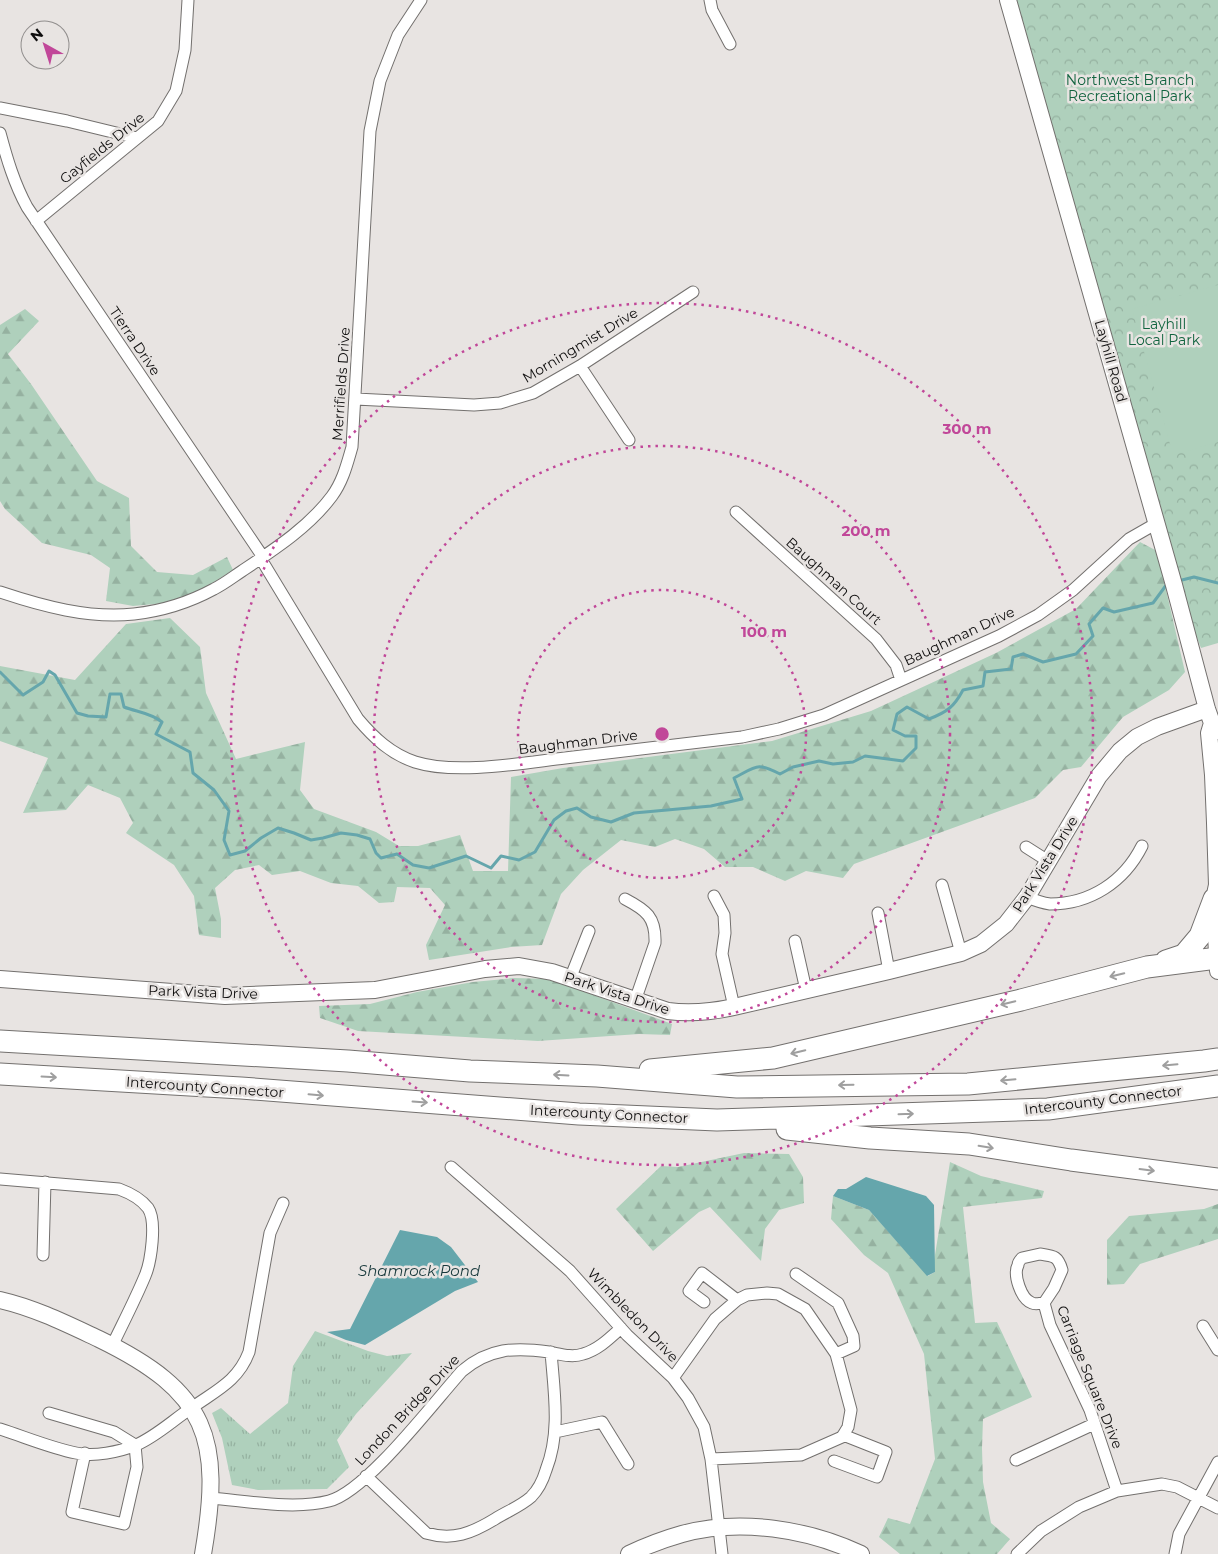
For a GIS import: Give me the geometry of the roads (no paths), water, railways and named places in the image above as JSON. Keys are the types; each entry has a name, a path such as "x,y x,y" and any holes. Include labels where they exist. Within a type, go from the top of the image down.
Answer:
{"highway":[{"path":"597,1076 772,1058 1021,1000 1147,967 1184,955 1200,936 1214,899"},
{"path":"1147,967 1217,962"},
{"name":"Intercounty Connector","path":"0,1042 348,1061 470,1071 597,1076 737,1087 968,1084 1204,1062 1218,1059"},
{"name":"Intercounty Connector","path":"0,1074 240,1088 579,1114 717,1120 1048,1109 1218,1086"},
{"path":"717,1120 870,1138 969,1144 1071,1160 1218,1179"}],"street":[{"name":"Gayfields Drive","path":"36,221 158,121 176,91 185,50 188,0"},
{"name":"Merrifields Drive","path":"0,592 33,603 76,612 134,614 171,606 214,589 262,558 308,524 333,494 345,473 352,446 370,132 380,81 398,35 421,0"},
{"path":"710,0 712,10 730,44"},
{"name":"Layhill Road","path":"1008,0 1212,721 1209,733 1215,824 1216,885 1214,899 1217,962"},
{"path":"0,108 67,121 137,138"},
{"name":"Tierra Drive","path":"0,132 17,189 36,221 262,558"},
{"name":"Morningmist Drive","path":"356,399 474,405 500,403 533,393 580,366 693,292"},
{"path":"580,366 628,440"},
{"name":"Baughman Court","path":"736,512 876,639 896,665 901,680"},
{"name":"Baughman Drive","path":"262,558 358,719 368,732 379,742 404,758 436,767 458,768 511,765 742,737 779,729 824,715 999,636 1038,615 1074,590 1129,539 1156,523"},
{"name":"Park Vista Drive","path":"0,979 225,996 375,990 484,969 519,966 552,972 668,1011 684,1013 711,1012 961,953 981,944 1006,924 1027,897 1099,776 1120,751 1137,737 1156,727 1212,721"},
{"path":"1027,897 1049,904 1072,902 1093,895 1110,886 1134,861 1142,846"},
{"path":"1026,848 1048,862"},
{"path":"942,885 961,953"},
{"path":"714,896 724,915 725,933 722,954 734,1007"},
{"path":"625,898 651,916 655,934 655,943 634,1001"},
{"path":"878,913 889,971"},
{"path":"570,979 589,931"},
{"path":"795,941 806,990"},
{"name":"Wimbledon Drive","path":"451,1167 570,1271 621,1328 673,1378 688,1398 704,1427 711,1459 722,1554"},
{"path":"0,1179 119,1189 131,1193 148,1209 152,1219 153,1234 146,1274 112,1346"},
{"path":"43,1255 45,1182"},
{"path":"0,1430 78,1453 103,1453 136,1445 178,1420 232,1380 244,1365 248,1352 270,1234 282,1203"},
{"name":"Carriage Square Drive","path":"1044,1303 1034,1304 1027,1300 1022,1293 1017,1275 1017,1266 1022,1258 1040,1254 1054,1256 1060,1262 1062,1270 1054,1288 1044,1303 1050,1325 1094,1424 1117,1491"},
{"path":"704,1302 689,1291 702,1273 737,1300"},
{"path":"796,1274 838,1303 853,1336 854,1346 836,1354"},
{"path":"673,1378 715,1319 737,1300 747,1295 778,1294 789,1299 805,1310 836,1354 852,1410 848,1427 843,1435 801,1455 711,1459"},
{"path":"0,1300 55,1318 141,1362 169,1382 192,1408 201,1426 209,1455 211,1498 203,1554"},
{"path":"1203,1326 1218,1350"},
{"name":"London Bridge Drive","path":"211,1498 299,1506 329,1501 342,1495 382,1462 462,1371 473,1362 494,1352 520,1348 559,1355 581,1355 596,1349 621,1328"},
{"path":"366,1476 426,1533 436,1536 451,1537 475,1531 531,1497 542,1482 552,1454 555,1432 556,1414 550,1352"},
{"path":"49,1413 114,1432 136,1445"},
{"path":"555,1432 602,1422 628,1464"},
{"path":"1016,1460 1094,1424"},
{"path":"834,1461 877,1477 886,1452 843,1435"},
{"path":"84,1453 72,1512 124,1524 137,1467 136,1445"},
{"path":"1175,1554 1179,1534 1218,1462"},
{"path":"1017,1554 1041,1531 1079,1507 1117,1491 1162,1484 1177,1487 1198,1496 1218,1508"},
{"path":"629,1554 683,1534 734,1527 762,1528 811,1535 861,1554"}],"water":[{"path":"866,1177 926,1196 934,1205 935,1272 927,1276 869,1210 833,1196 838,1189 846,1189"},
{"name":"Shamrock Pond","path":"400,1230 437,1237 451,1247 478,1282 455,1291 365,1345 327,1332 350,1329"}],"waterway":[{"path":"1178,581 1194,577 1218,583"},
{"path":"0,672 23,695 43,682 49,671 55,675 77,713 106,717 110,694 121,694 124,707 149,715 162,722 156,734 190,752 193,773 214,790 229,811 224,840 230,855 245,851 261,838 278,828 311,840 341,833 357,835 370,839 376,853 381,858 397,854 413,865 429,868 466,856 491,868 501,856 519,860 535,852 554,820 566,811 577,808 591,817 611,822 634,813 711,806 742,799 734,778 757,767 766,768 780,774 793,767 819,761 833,764 853,762 865,756 903,761 916,748 916,736 905,736 893,730 897,714 907,707 929,719 949,708 963,690 983,686 985,672 1011,669 1013,657 1023,654 1043,662 1076,654 1093,636 1089,624 1103,608 1114,612 1153,603 1167,584"}],"park label":[{"name":"Northwest Branch Recreational Park","path":"1130,88"},
{"name":"Layhill Local Park","path":"1164,332"}]}
